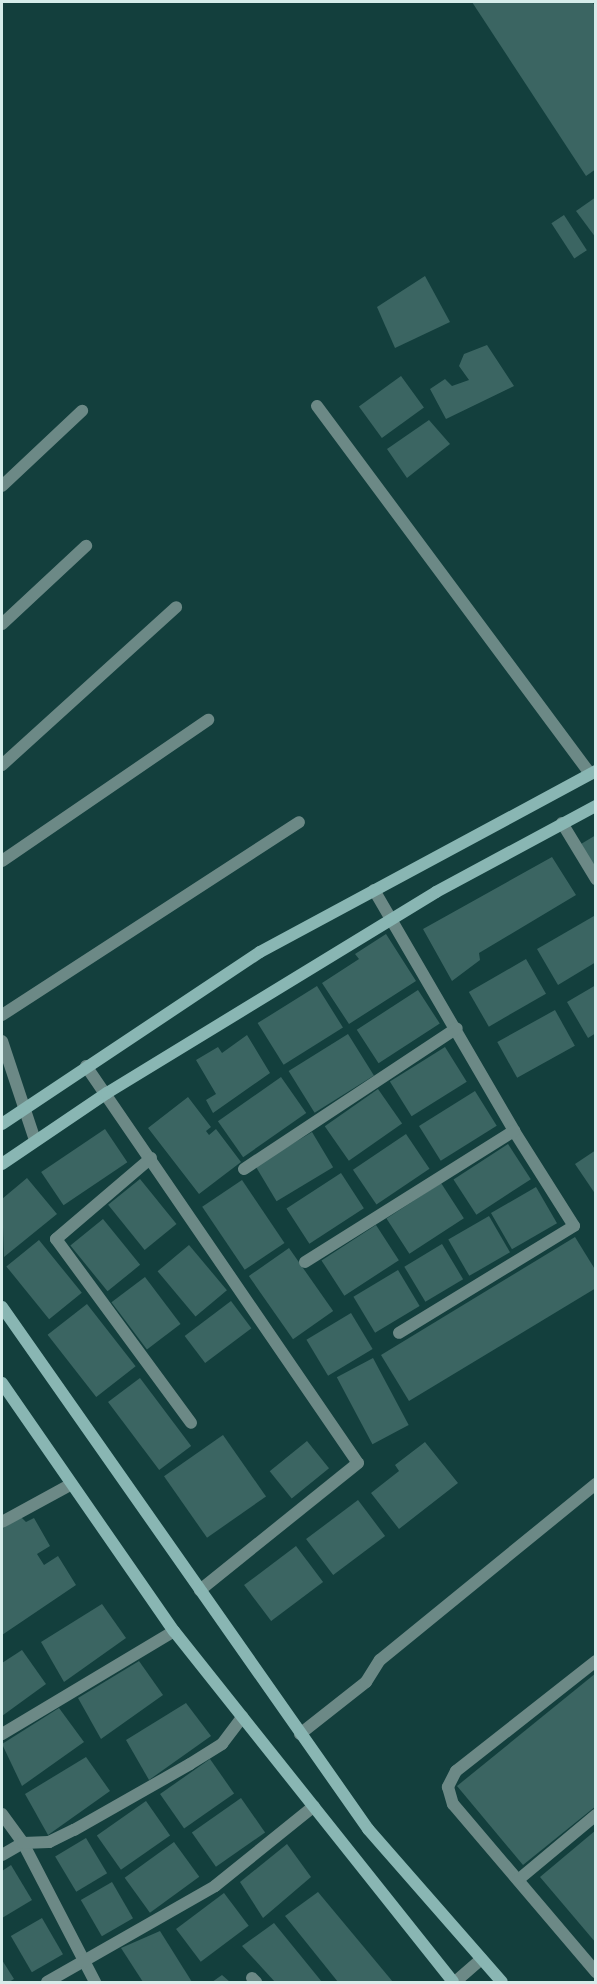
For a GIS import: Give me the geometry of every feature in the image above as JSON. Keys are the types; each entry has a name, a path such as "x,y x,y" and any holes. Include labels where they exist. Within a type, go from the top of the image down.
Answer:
{"street":[{"path":"2,1124 24,1107 240,964 592,772 317,406"},
{"path":"2,486 82,411"},
{"path":"2,624 86,546"},
{"path":"2,765 176,607"},
{"path":"2,861 208,720"},
{"path":"2,1164 107,1093 393,919 596,806"},
{"path":"2,1015 299,822"},
{"path":"562,823 596,879"},
{"path":"374,890 457,1028 514,1131 574,1226 399,1333"},
{"path":"244,1169 457,1028"},
{"path":"2,1041 35,1140"},
{"path":"86,1066 107,1093 358,1463 200,1590"},
{"path":"305,1262 514,1131"},
{"path":"150,1158 56,1239 191,1423"},
{"path":"2,1308 300,1734 377,1840 502,1983"},
{"path":"2,1383 70,1485 174,1631 454,1983 481,1959"},
{"path":"300,1734 366,1682 380,1660 596,1484"},
{"path":"2,1522 70,1485"},
{"path":"2,1734 174,1631"},
{"path":"596,1661 456,1771 448,1787 453,1804 596,1972"},
{"path":"2,1855 23,1843 49,1842 66,1834 190,1764 222,1744 242,1717"},
{"path":"47,1983 215,1886 314,1806"},
{"path":"2,1814 23,1843 95,1983"},
{"path":"518,1880 596,1815"}],"building":[{"path":"472,2 592,2 596,7 596,169 586,176"},
{"path":"596,197 596,238 576,211"},
{"path":"564,215 587,250 574,258 551,223"},
{"path":"425,276 450,322 395,348 377,307"},
{"path":"487,345 514,386 446,419 430,389 445,379 452,386 469,380 459,366 464,354"},
{"path":"401,376 424,408 382,438 359,407"},
{"path":"429,420 450,444 407,478 387,449"},
{"path":"596,835 596,869 581,844"},
{"path":"552,857 576,895 479,953 480,960 452,981 423,929"},
{"path":"594,916 596,962 558,985 537,949"},
{"path":"386,934 416,981 349,1024 322,983 359,959 355,954"},
{"path":"526,959 546,994 489,1027 469,992"},
{"path":"596,985 596,1033 588,1038 567,1002"},
{"path":"317,986 343,1028 284,1065 258,1023"},
{"path":"418,990 440,1024 379,1063 357,1030"},
{"path":"555,1010 575,1046 517,1078 497,1042"},
{"path":"348,1034 374,1076 315,1113 289,1071"},
{"path":"247,1035 270,1073 213,1113 206,1100 216,1094 196,1060 218,1047 222,1053"},
{"path":"445,1047 467,1082 412,1116 390,1081"},
{"path":"281,1077 306,1113 243,1157 218,1121"},
{"path":"378,1089 402,1123 349,1161 325,1126"},
{"path":"475,1091 497,1126 441,1161 419,1126"},
{"path":"188,1097 211,1127 206,1131 209,1135 216,1129 241,1162 199,1194 148,1128"},
{"path":"105,1129 127,1162 64,1205 41,1172"},
{"path":"312,1132 333,1167 277,1201 255,1166"},
{"path":"406,1134 429,1169 376,1205 353,1170"},
{"path":"508,1144 531,1179 476,1215 453,1179"},
{"path":"596,1150 596,1195 575,1164"},
{"path":"341,1173 364,1208 309,1244 286,1208"},
{"path":"27,1178 57,1214 4,1257 2,1199"},
{"path":"140,1179 177,1224 145,1250 108,1205"},
{"path":"242,1180 284,1243 245,1270 202,1207"},
{"path":"441,1183 464,1218 409,1254 386,1218"},
{"path":"536,1187 557,1223 512,1249 491,1213"},
{"path":"489,1216 510,1252 469,1276 448,1240"},
{"path":"103,1219 140,1265 107,1291 70,1245"},
{"path":"376,1225 399,1260 344,1296 321,1260"},
{"path":"575,1237 596,1271 596,1288 409,1401 381,1355"},
{"path":"39,1240 82,1293 49,1319 6,1266"},
{"path":"442,1244 463,1279 425,1302 404,1267"},
{"path":"189,1245 227,1290 196,1317 158,1271"},
{"path":"289,1248 333,1311 293,1339 249,1276"},
{"path":"398,1270 420,1306 375,1333 353,1297"},
{"path":"145,1277 181,1324 147,1349 111,1302"},
{"path":"231,1301 251,1328 205,1363 185,1336"},
{"path":"87,1304 136,1366 96,1397 48,1335"},
{"path":"351,1313 373,1349 328,1376 306,1340"},
{"path":"373,1358 409,1425 372,1444 337,1377"},
{"path":"140,1378 191,1446 159,1470 108,1402"},
{"path":"223,1435 266,1496 207,1538 164,1476"},
{"path":"307,1441 329,1468 292,1498 270,1471"},
{"path":"425,1442 458,1483 399,1529 371,1493 399,1471 395,1465"},
{"path":"358,1500 385,1536 333,1575 306,1539"},
{"path":"21,1517 26,1522 34,1518 50,1546 37,1554 44,1565 58,1556 76,1585 2,1635 2,1529"},
{"path":"296,1546 323,1582 271,1621 244,1585"},
{"path":"102,1604 126,1638 64,1682 41,1642"},
{"path":"22,1650 46,1684 2,1716 2,1663"},
{"path":"139,1661 163,1695 101,1739 78,1698"},
{"path":"596,1673 596,1806 523,1865 457,1786"},
{"path":"186,1703 211,1736 149,1780 126,1740"},
{"path":"59,1708 84,1742 22,1786 2,1744"},
{"path":"86,1757 110,1791 48,1835 25,1794"},
{"path":"210,1759 234,1793 184,1828 160,1794"},
{"path":"241,1798 265,1832 216,1867 192,1832"},
{"path":"146,1801 170,1835 121,1870 97,1835"},
{"path":"596,1830 596,1943 540,1877"},
{"path":"86,1838 107,1873 76,1892 55,1857"},
{"path":"174,1842 199,1877 150,1913 125,1878"},
{"path":"287,1844 311,1877 263,1918 240,1882"},
{"path":"11,1865 32,1900 2,1918 2,1871"},
{"path":"112,1882 133,1918 102,1936 81,1900"},
{"path":"318,1892 393,1982 338,1982 285,1916"},
{"path":"224,1893 249,1926 201,1962 176,1929"},
{"path":"42,1918 63,1954 32,1972 11,1936"},
{"path":"274,1923 322,1982 275,1982 242,1946"},
{"path":"160,1931 192,1982 143,1982 121,1948"},
{"path":"2,1960 14,1979 9,1982 2,1982"},
{"path":"222,1975 230,1982 212,1982"}]}
